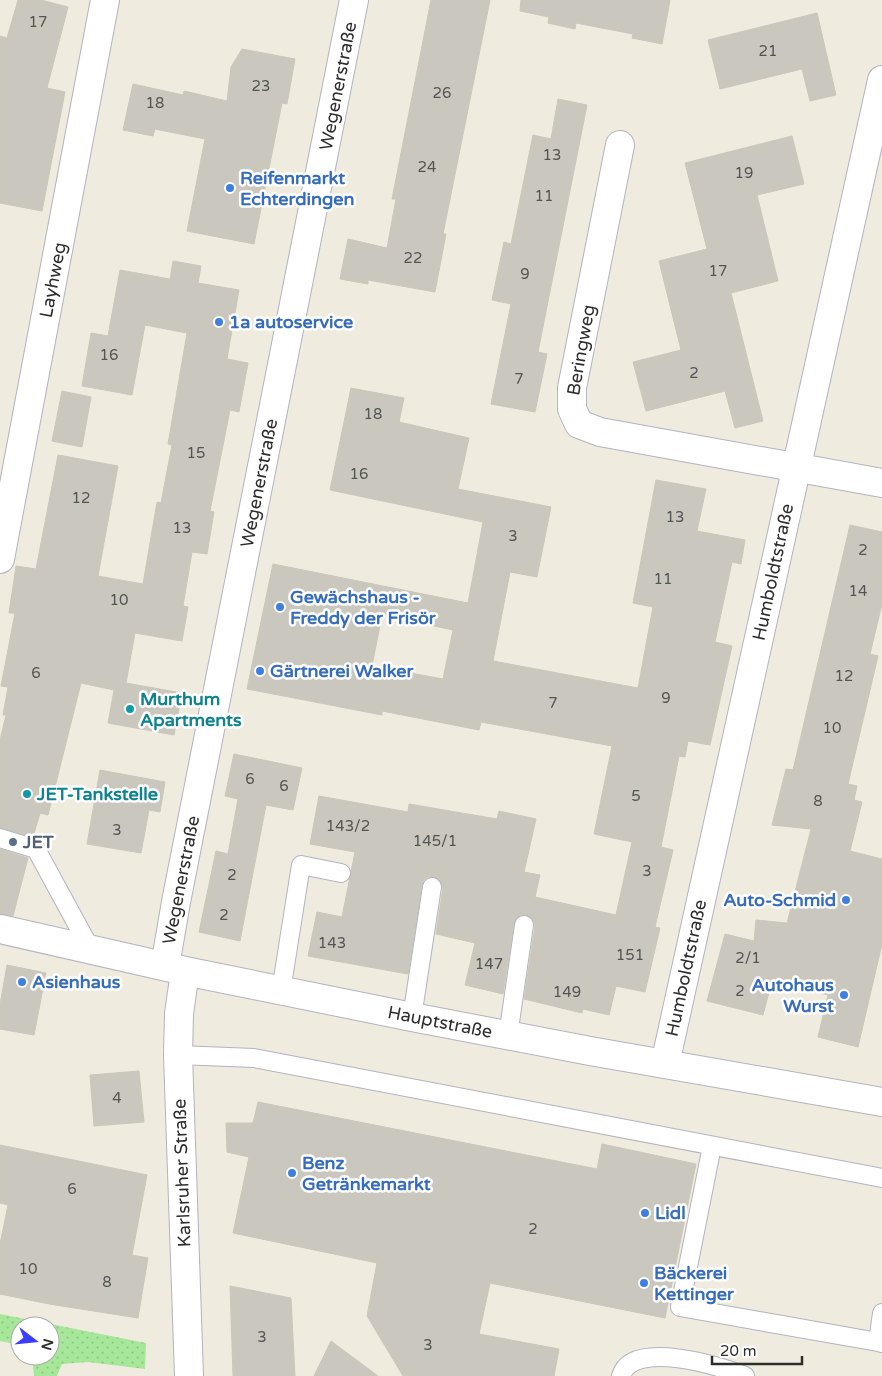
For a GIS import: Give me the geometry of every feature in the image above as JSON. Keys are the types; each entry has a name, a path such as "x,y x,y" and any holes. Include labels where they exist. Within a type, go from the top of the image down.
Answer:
{"street":[{"name":"Layhweg","path":"1,545 105,0"},
{"name":"Wegenerstraße","path":"175,969 178,892 354,0"},
{"name":"Humboldtstraße","path":"665,1064 882,80"},
{"name":"Beringweg","path":"620,145 572,388 572,409 579,424 600,432 797,466 882,483"},
{"name":"Hauptstraße","path":"0,929 175,969 508,1036 882,1102"},
{"name":"Karlsruher Straße","path":"175,969 179,1014 178,1055 189,1376"}],"lane":[{"path":"0,838 36,848 91,950"},
{"path":"281,991 301,865 341,873"},
{"path":"412,1017 432,887"},
{"path":"508,1036 524,925"},
{"path":"178,1055 254,1058 882,1178"},
{"path":"712,1146 680,1307 880,1343 882,1313"},
{"path":"621,1376 630,1364 654,1356 716,1367 745,1376"}],"green space":[{"path":"0,1314 10,1316 10,1343 0,1341"},
{"path":"60,1326 146,1343 145,1369 88,1362 62,1364 57,1376 34,1376 33,1366 60,1366"}],"building":[{"path":"18,0 41,0 68,7 47,88 65,92 42,211 0,203 0,36 7,38"},
{"path":"431,0 490,0 443,234 446,234 435,292 368,280 368,284 340,279 348,239 387,248 396,199 392,199"},
{"path":"521,0 670,0 662,44 632,38 633,34 576,23 575,29 548,23 549,17 520,11"},
{"path":"817,13 836,95 810,101 802,69 720,89 708,40"},
{"path":"242,49 295,59 287,104 282,103 254,244 187,231 205,139 155,129 153,136 123,130 133,84 183,95 184,91 227,101 231,67"},
{"path":"558,99 587,105 538,352 547,354 535,412 491,404 511,304 492,300 504,242 511,244 533,135 551,139"},
{"path":"792,136 804,184 757,195 778,281 731,293 763,421 735,428 725,391 646,411 633,362 681,350 659,261 707,249 685,163"},
{"path":"173,261 201,266 198,283 239,290 227,359 248,363 239,412 230,410 210,511 214,512 207,554 192,552 183,606 188,607 182,641 135,633 126,683 182,693 174,735 108,723 114,690 81,683 48,815 40,813 33,837 0,828 0,740 6,715 3,715 8,687 1,686 15,613 9,613 16,566 36,569 58,455 118,466 98,576 143,584 157,502 161,503 172,445 168,444 187,333 145,325 132,395 82,386 91,333 108,336 120,270 170,279"},
{"path":"351,388 404,398 399,422 469,438 458,489 551,507 537,577 510,572 493,661 638,688 653,607 633,603 656,480 706,489 697,531 745,540 741,564 732,562 715,642 732,646 710,745 688,741 685,757 679,756 661,847 673,850 655,927 660,928 645,992 616,986 609,1015 583,1009 582,1013 524,999 535,926 534,921 526,915 520,915 514,923 503,994 465,985 475,943 436,934 443,888 439,879 434,877 428,877 423,881 408,974 308,956 317,912 342,917 355,852 310,844 319,796 408,812 409,804 497,819 499,811 536,819 524,872 540,875 535,897 616,915 632,842 594,834 612,746 481,722 479,730 382,711 382,715 247,689 273,564 468,603 483,522 330,490","holes":["382,615 453,630 443,679 372,666"]},
{"path":"62,391 91,397 82,447 52,441"},
{"path":"850,525 882,532 882,604 870,654 878,656 848,784 857,786 854,800 862,802 850,851 882,859 882,944 858,1047 818,1037 828,995 772,981 763,1015 707,1001 725,934 754,941 756,920 787,923 811,829 772,825 786,769 793,770"},
{"path":"234,754 302,768 293,810 266,805 240,941 199,932 216,851 228,854 238,799 225,796"},
{"path":"100,770 165,782 160,812 149,810 141,853 87,844"},
{"path":"0,849 28,858 13,916 0,914"},
{"path":"7,965 46,973 34,1035 0,1029 0,1005"},
{"path":"139,1071 144,1122 94,1126 90,1075"},
{"path":"258,1102 597,1169 602,1144 696,1164 665,1318 490,1283 479,1334 559,1349 554,1376 403,1376 367,1316 377,1263 233,1233 249,1157 227,1152 226,1123 253,1123"},
{"path":"0,1145 147,1175 132,1255 148,1258 138,1318 0,1294 0,1244 8,1205 0,1203"},
{"path":"230,1286 291,1298 295,1376 233,1376"},
{"path":"331,1341 378,1376 314,1376"}],"place":[{"name":"Reifenmarkt Echterdingen","path":"230,188"},
{"name":"1a autoservice","path":"219,322"},
{"name":"Gewächshaus - Freddy der Frisör","path":"280,607"},
{"name":"Gärtnerei Walker","path":"260,671"},
{"name":"Murthum Apartments","path":"130,709"},
{"name":"JET-Tankstelle","path":"27,794"},
{"name":"JET","path":"13,842"},
{"name":"Auto-Schmid","path":"846,900"},
{"name":"Asienhaus","path":"22,982"},
{"name":"Autohaus Wurst","path":"844,995"},
{"name":"Benz Getränkemarkt","path":"292,1173"},
{"name":"Lidl","path":"645,1213"},
{"name":"Bäckerei Kettinger","path":"644,1283"}]}
